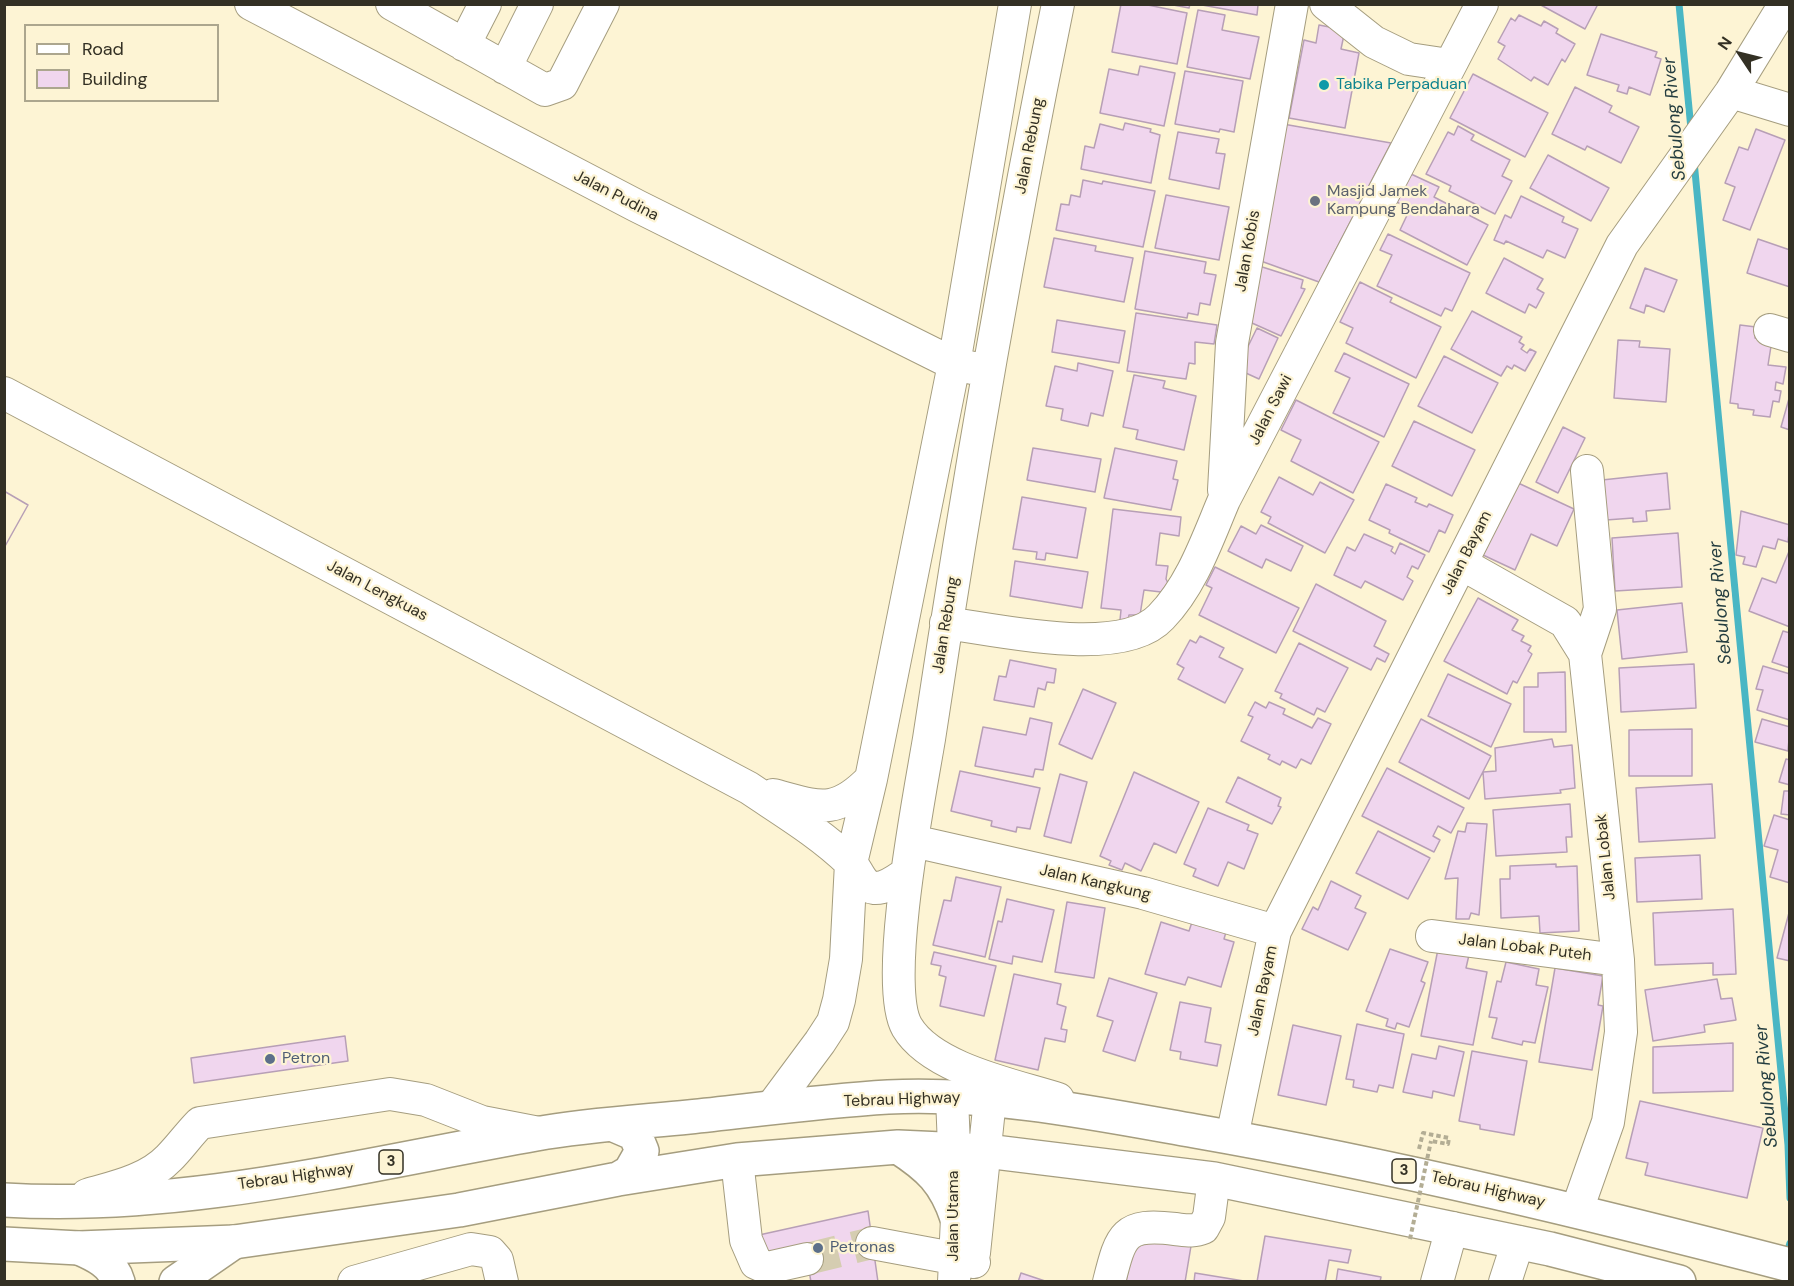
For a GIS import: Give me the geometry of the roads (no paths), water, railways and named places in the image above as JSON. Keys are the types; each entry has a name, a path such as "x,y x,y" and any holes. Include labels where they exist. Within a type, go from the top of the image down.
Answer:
{"main road":[{"name":"Tebrau Highway","path":"4,1200 61,1203 167,1196 360,1168 541,1133 771,1108 892,1097 990,1099 1110,1116 1232,1137 1414,1173 1577,1210 1790,1265"},
{"path":"614,1125 635,1134 642,1152 630,1172 618,1179"},
{"path":"898,1147 921,1162 936,1177 949,1196 957,1218"},
{"path":"4,1244 79,1248 234,1242 459,1210 618,1179 737,1160 898,1147 970,1151 1214,1179 1518,1242 1598,1272 1679,1281"},
{"path":"176,1281 234,1242"},
{"path":"79,1248 116,1272 118,1281"}],"street":[{"name":"Jalan Pudina","path":"251,4 616,196 954,364 988,372"},
{"path":"392,4 545,90 562,84 603,4"},
{"path":"464,45 484,4"},
{"path":"505,69 537,4"},
{"path":"771,1108 833,1022 846,959 852,863 954,364 1015,4"},
{"name":"Jalan Rebung","path":"1058,4 988,372 946,623 907,873 899,969 902,1009 907,1026 923,1044 947,1061 1110,1116"},
{"name":"Jalan Kobis","path":"1224,500 1232,343 1292,4"},
{"path":"1326,4 1374,42 1410,59 1449,65"},
{"name":"Jalan Sawi","path":"946,623 1088,641 1109,639 1146,627 1161,618 1196,568 1224,500 1482,4"},
{"name":"Jalan Bayam","path":"1232,1137 1275,931 1622,245 1726,98 1785,4"},
{"path":"1726,98 1790,110"},
{"name":"Jalan Lengkuas","path":"4,393 749,788 796,819 852,863 863,883 874,888 890,884 907,873"},
{"path":"1585,654 1600,609 1587,471"},
{"name":"Jalan Lobak","path":"1462,564 1565,622 1585,654 1617,960 1621,1032 1608,1122 1577,1210"},
{"name":"Jalan Lengkuas","path":"749,788 814,806 840,805 871,779"},
{"name":"Jalan Kangkung","path":"913,841 1143,894 1275,931"},
{"name":"Jalan Lobak Puteh","path":"1432,936 1617,960"},
{"path":"61,1203 125,1184 154,1170 168,1159 200,1123 299,1107 390,1094 426,1100 482,1122 541,1133"},
{"path":"952,1098 970,1151"},
{"path":"970,1151 990,1099"},
{"name":"Jalan Utama","path":"963,1271 957,1218 970,1151"},
{"name":"Jalan Utama","path":"963,1271 970,1151"},
{"path":"737,1160 746,1240 756,1263 767,1268 807,1259"},
{"path":"1109,1281 1114,1260 1128,1233 1146,1227 1191,1231 1203,1228 1209,1217 1214,1179"},
{"path":"1437,1281 1452,1228"},
{"path":"1505,1281 1518,1242"},
{"path":"872,1243 963,1271"},
{"path":"354,1281 471,1249 490,1252 497,1260 502,1281"}],"waterway":[{"name":"Sebulong River","path":"1679,4 1691,129"},
{"name":"Sebulong River","path":"1694,161 1788,1145 1790,1198"},
{"name":"Sebulong River","path":"1786,1256 1790,1243"}],"tunnel":[{"path":"807,1259 872,1243"}],"place":[{"name":"Tabika Perpaduan","path":"1324,85"},
{"name":"Masjid Jamek Kampung Bendahara","path":"1315,201"},
{"name":"Petron","path":"270,1059"},
{"name":"Petronas","path":"818,1248"}]}
